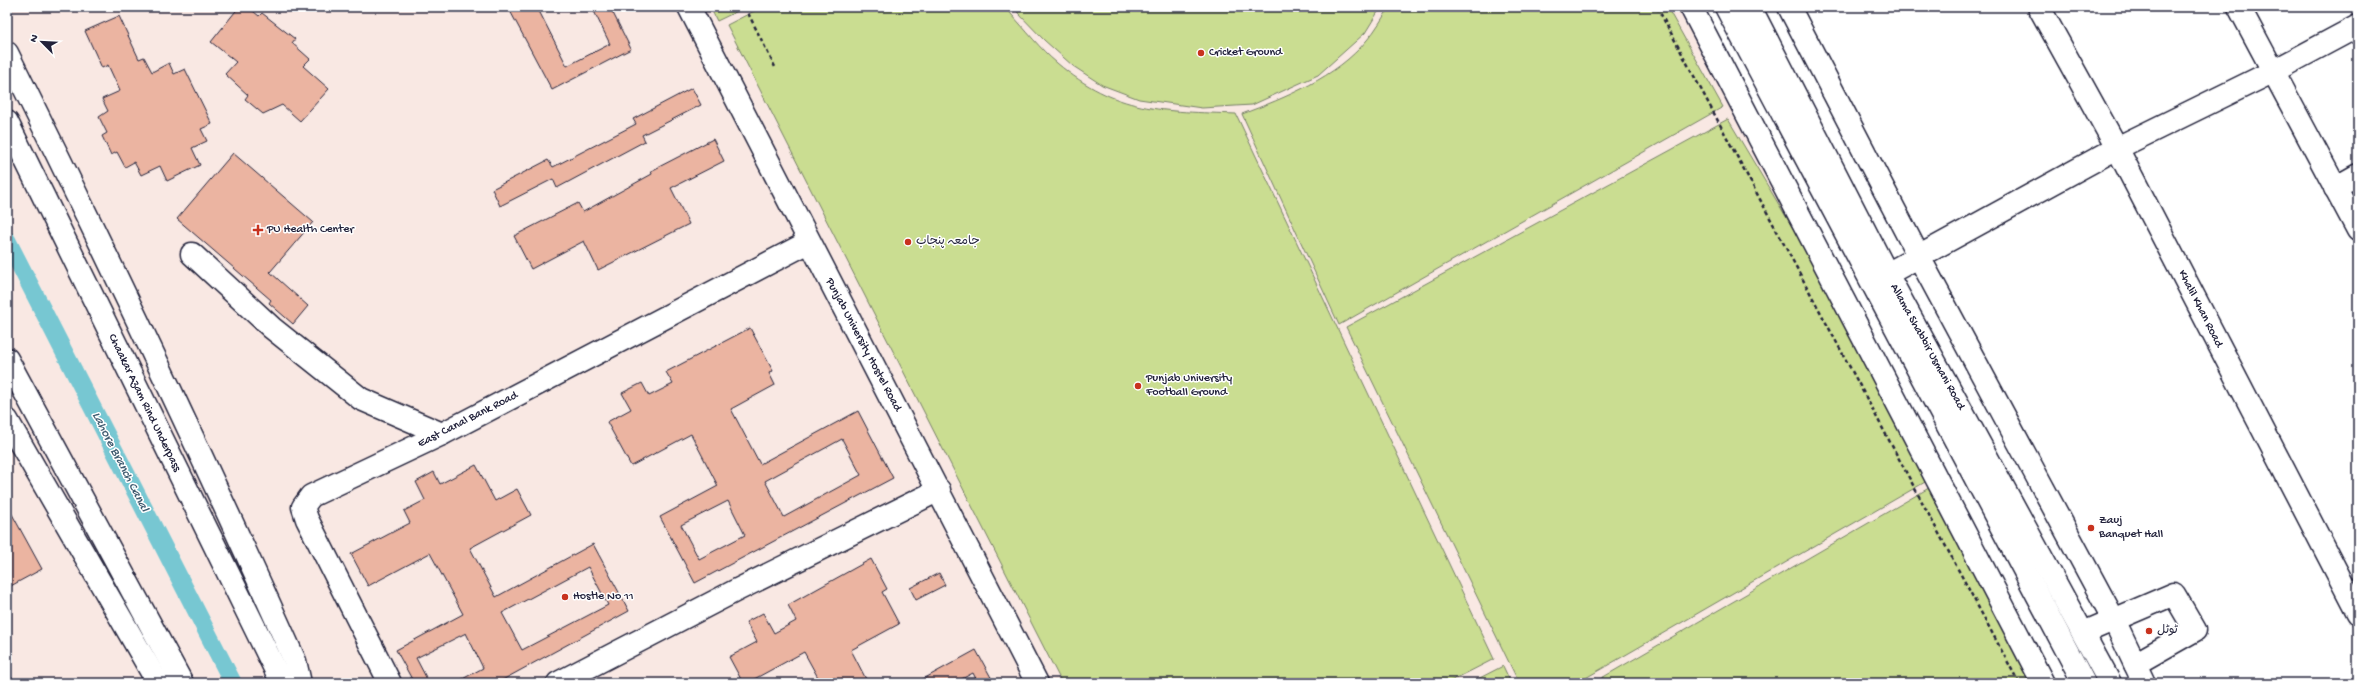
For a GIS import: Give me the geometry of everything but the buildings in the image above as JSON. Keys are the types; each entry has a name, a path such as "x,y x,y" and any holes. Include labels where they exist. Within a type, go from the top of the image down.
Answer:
{"main road":[{"name":"Punjab University Hostel Road","path":"689,7 1038,683"},
{"path":"1691,7 2043,683"},
{"name":"Allama Shabbir Usmani Road","path":"1726,7 2084,683"},
{"name":"Allama Shabbir Usmani Road","path":"1750,7 1887,274 2110,683"},
{"path":"1790,7 1919,257 2114,620 2139,674 2195,630 2174,594 2114,620 2083,633"},
{"name":"Khalil Khan Road","path":"2039,7 2116,148 2358,613"},
{"path":"2239,7 2272,72 2358,230"},
{"path":"1887,274 2116,148 2272,72 2358,26"},
{"path":"7,53 76,191 198,447 295,661 300,683"},
{"name":"Chaakar Azam Rind Underpass","path":"7,122 282,683"},
{"path":"2335,188 2358,175"},
{"name":"East Canal Bank Road","path":"390,683 307,519 304,507 311,496 442,434 809,242"},
{"path":"192,254 272,328 361,399 442,434"},
{"path":"7,358 182,683"},
{"path":"7,420 158,683"},
{"path":"558,683 736,590 939,490"}],"path":[{"path":"745,7 775,67"},
{"path":"1657,7 2019,683"}],"shaded area":[{"name":"جامعہ پنجاب","path":"12,7 1679,7 2055,683 7,683 7,10"}],"green space":[{"path":"710,7 746,7 717,21"},
{"name":"Punjab University Football Ground","path":"762,7 1008,7 1011,14 1051,58 1079,79 1100,92 1141,106 1163,110 1236,114 1494,659 1447,683 1062,683 727,25"},
{"name":"Cricket Ground","path":"1016,7 1381,7 1365,33 1318,75 1252,105 1202,108 1139,99 1102,85 1073,66 1044,40 1018,13"},
{"path":"1390,7 1667,7 1723,107 1339,325 1242,114 1293,93 1341,65 1367,40"},
{"path":"1728,119 1939,474 1577,683 1519,683 1346,327"},
{"path":"1934,485 2043,683 1593,683"},
{"path":"1503,666 1511,683 1470,683"}],"waterway":[{"name":"Lahore Branch Canal","path":"7,240 233,683"}],"place":[{"name":"Cricket Ground","path":"1201,53"},
{"name":"PU Health Center","path":"258,230"},
{"name":"جامعہ پنجاب","path":"908,242"},
{"name":"Punjab University Football Ground","path":"1138,386"},
{"name":"Zauj Banquet Hall","path":"2091,528"},
{"name":"Hostle No 11","path":"565,597"},
{"name":"ٹوٹل","path":"2149,631"}]}
